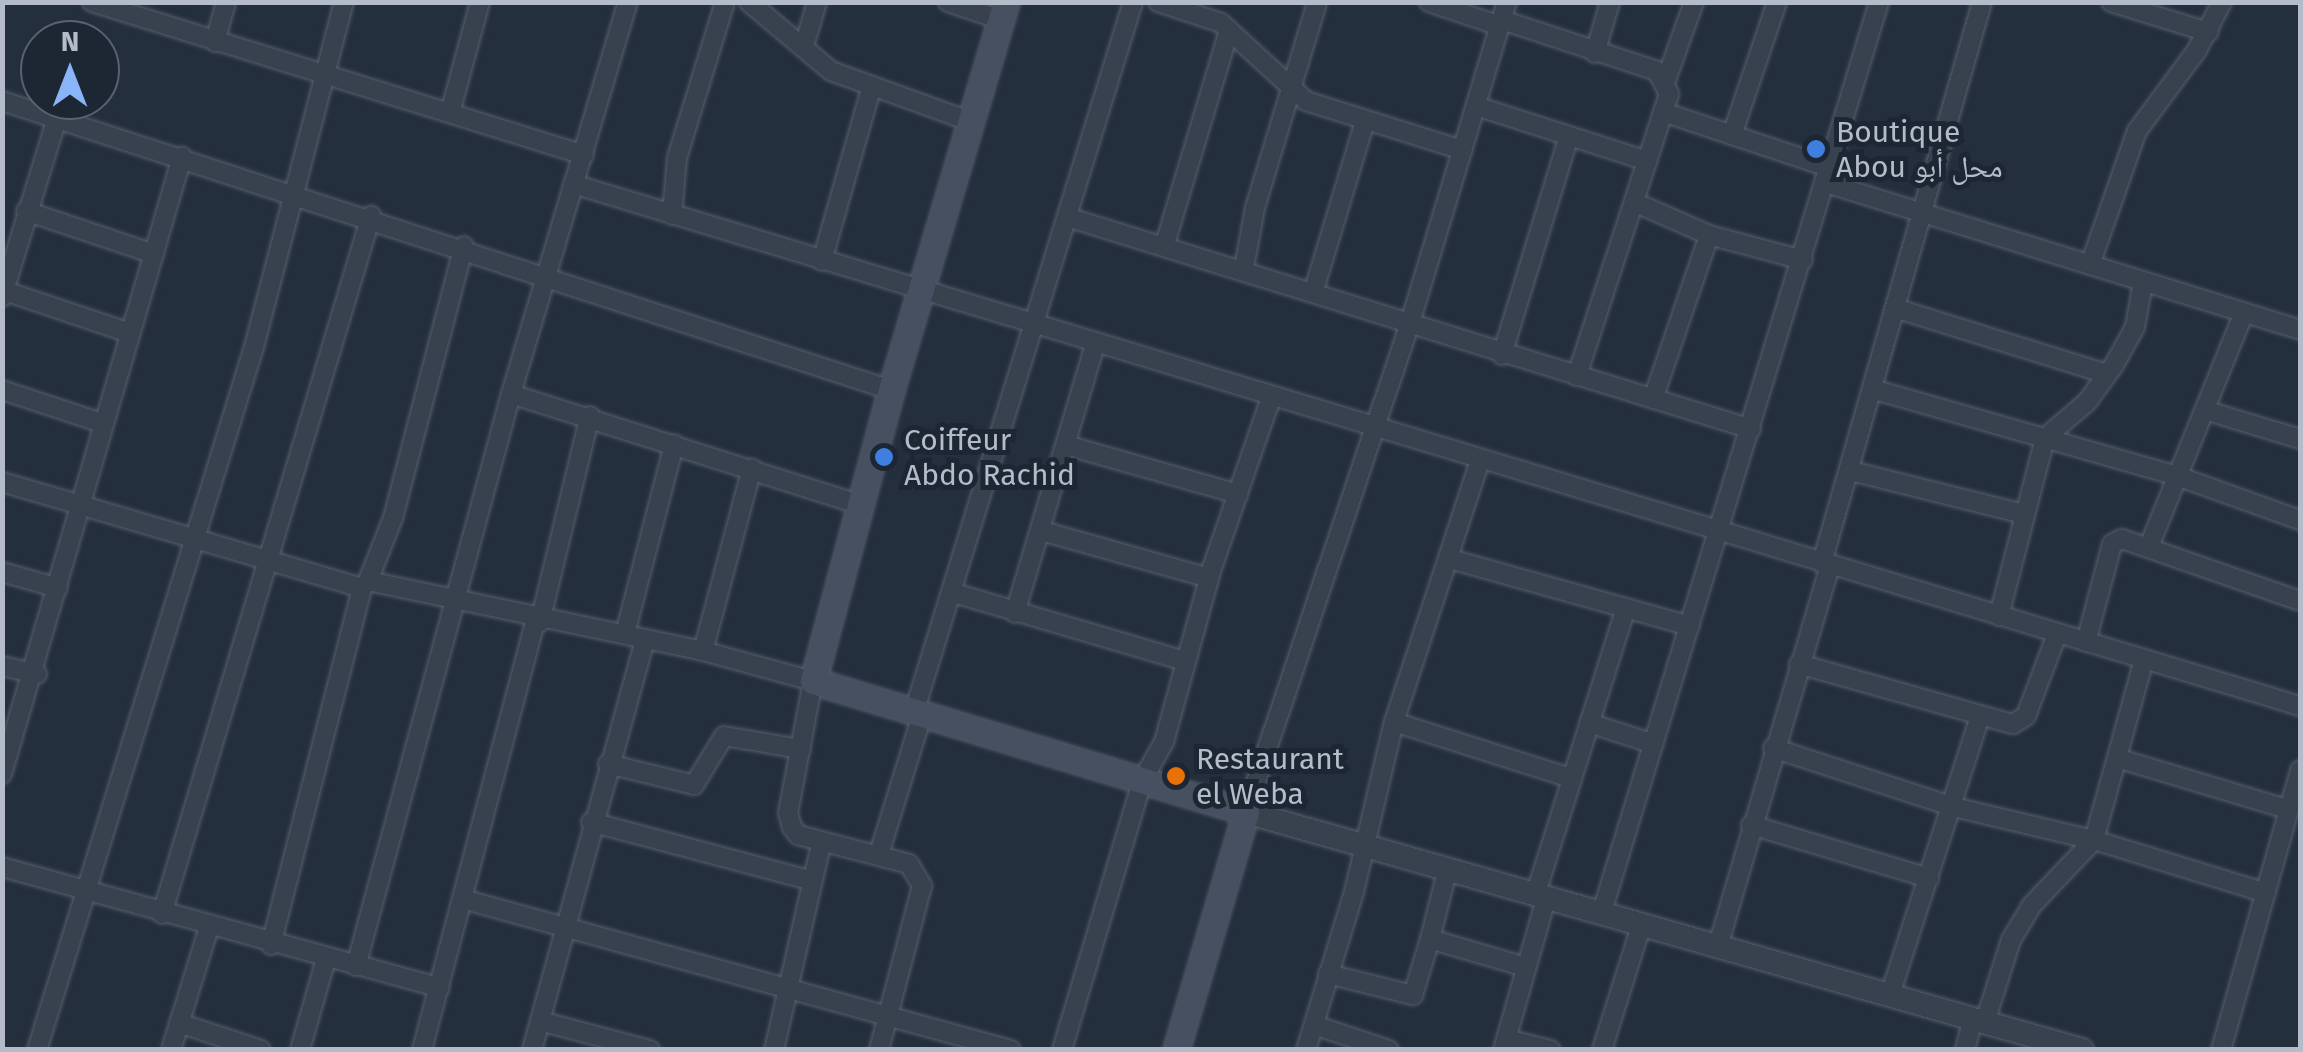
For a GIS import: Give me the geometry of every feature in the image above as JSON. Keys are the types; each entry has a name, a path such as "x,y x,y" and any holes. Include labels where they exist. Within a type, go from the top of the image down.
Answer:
{"main road":[{"path":"1004,11 923,292 890,390 813,681 1246,812 1176,1050"}],"street":[{"path":"92,2 138,9 215,42 324,79 450,113 584,156"},
{"path":"215,42 226,2"},
{"path":"37,1050 82,891 254,347 344,2"},
{"path":"450,113 480,2"},
{"path":"356,966 458,604 511,394 628,2"},
{"path":"672,215 677,158 724,2"},
{"path":"749,2 831,71 972,122"},
{"path":"804,46 817,2"},
{"path":"948,2 1004,11"},
{"path":"879,854 1033,326 1133,2"},
{"path":"1158,2 1229,30 1288,92 1364,124 1462,150"},
{"path":"1244,268 1288,92 1317,2"},
{"path":"1429,2 1503,16 1595,53 1657,71 1666,80"},
{"path":"1595,53 1610,2"},
{"path":"1577,376 1664,112 1666,80 1694,2"},
{"path":"1732,135 1777,2"},
{"path":"1602,912 1879,2"},
{"path":"1718,946 1982,2"},
{"path":"2111,2 2208,32"},
{"path":"2090,265 2137,131 2208,32 2222,2"},
{"path":"1503,16 1410,323 1246,812 2078,1049"},
{"path":"1165,244 1229,30"},
{"path":"822,261 872,88"},
{"path":"1476,106 1648,161"},
{"path":"1664,112 1732,135 1924,214 2300,330"},
{"path":"56,120 4,294 130,333"},
{"path":"63,120 464,246 890,390"},
{"path":"1314,290 1364,124"},
{"path":"1502,355 1569,136"},
{"path":"2,774 37,674 102,423 182,157"},
{"path":"573,184 2300,706"},
{"path":"1634,202 1709,235 1802,260"},
{"path":"26,211 154,254"},
{"path":"162,914 270,565 371,216"},
{"path":"1067,217 1244,268 1502,355 1751,429"},
{"path":"1653,399 1709,235"},
{"path":"271,945 365,585 393,518 464,246"},
{"path":"1999,616 2045,438 2107,374 2135,327 2143,282"},
{"path":"1898,308 2107,374"},
{"path":"2150,544 2208,411 2244,313"},
{"path":"1015,613 1069,446 1095,344"},
{"path":"1872,389 2177,476 2300,520"},
{"path":"2,390 102,423"},
{"path":"511,394 860,505"},
{"path":"1062,1050 1143,779 1164,742 1209,578 1271,398"},
{"path":"2208,411 2300,439"},
{"path":"422,1050 466,900 590,416"},
{"path":"625,634 674,444"},
{"path":"1069,446 1238,494"},
{"path":"1306,1050 1394,722 1480,461"},
{"path":"704,651 752,468"},
{"path":"1852,471 2023,514"},
{"path":"2,482 270,565 537,621 625,634 813,681 788,813 798,835 908,864 922,886 880,1050"},
{"path":"1042,530 1209,578"},
{"path":"2086,642 2112,544 2134,539 2300,601"},
{"path":"1450,559 1690,626"},
{"path":"2,572 58,588"},
{"path":"954,593 1185,661"},
{"path":"1550,1050 1504,1044 1571,778 1626,608"},
{"path":"1799,664 1979,718 2013,724 2026,716 2057,634"},
{"path":"532,1050 591,822 645,640"},
{"path":"1965,1050 2011,940 2032,904 2094,840 2120,759 2144,660"},
{"path":"2,666 37,674"},
{"path":"1890,995 1954,806 1979,718"},
{"path":"1394,722 1571,778"},
{"path":"1589,723 1654,744"},
{"path":"608,764 694,785 724,736 801,749"},
{"path":"1773,748 1954,806 2094,840 2266,894"},
{"path":"2120,759 2286,809"},
{"path":"2221,1050 2300,770"},
{"path":"591,822 812,880"},
{"path":"1751,826 1929,878"},
{"path":"774,1050 822,841"},
{"path":"2,867 209,928 440,988"},
{"path":"1328,974 1413,995 1448,868"},
{"path":"466,900 565,932 1011,1050"},
{"path":"1602,1050 1642,923"},
{"path":"171,1050 209,928"},
{"path":"1430,939 1526,967"},
{"path":"300,1050 326,959"},
{"path":"540,1021 650,1050"},
{"path":"179,1023 261,1050"},
{"path":"1314,1024 1389,1050"}],"place":[{"name":"Boutique Abou محل أبو","path":"1816,149"},
{"name":"Coiffeur Abdo Rachid","path":"884,457"},
{"name":"Restaurant el Weba","path":"1176,776"}]}
